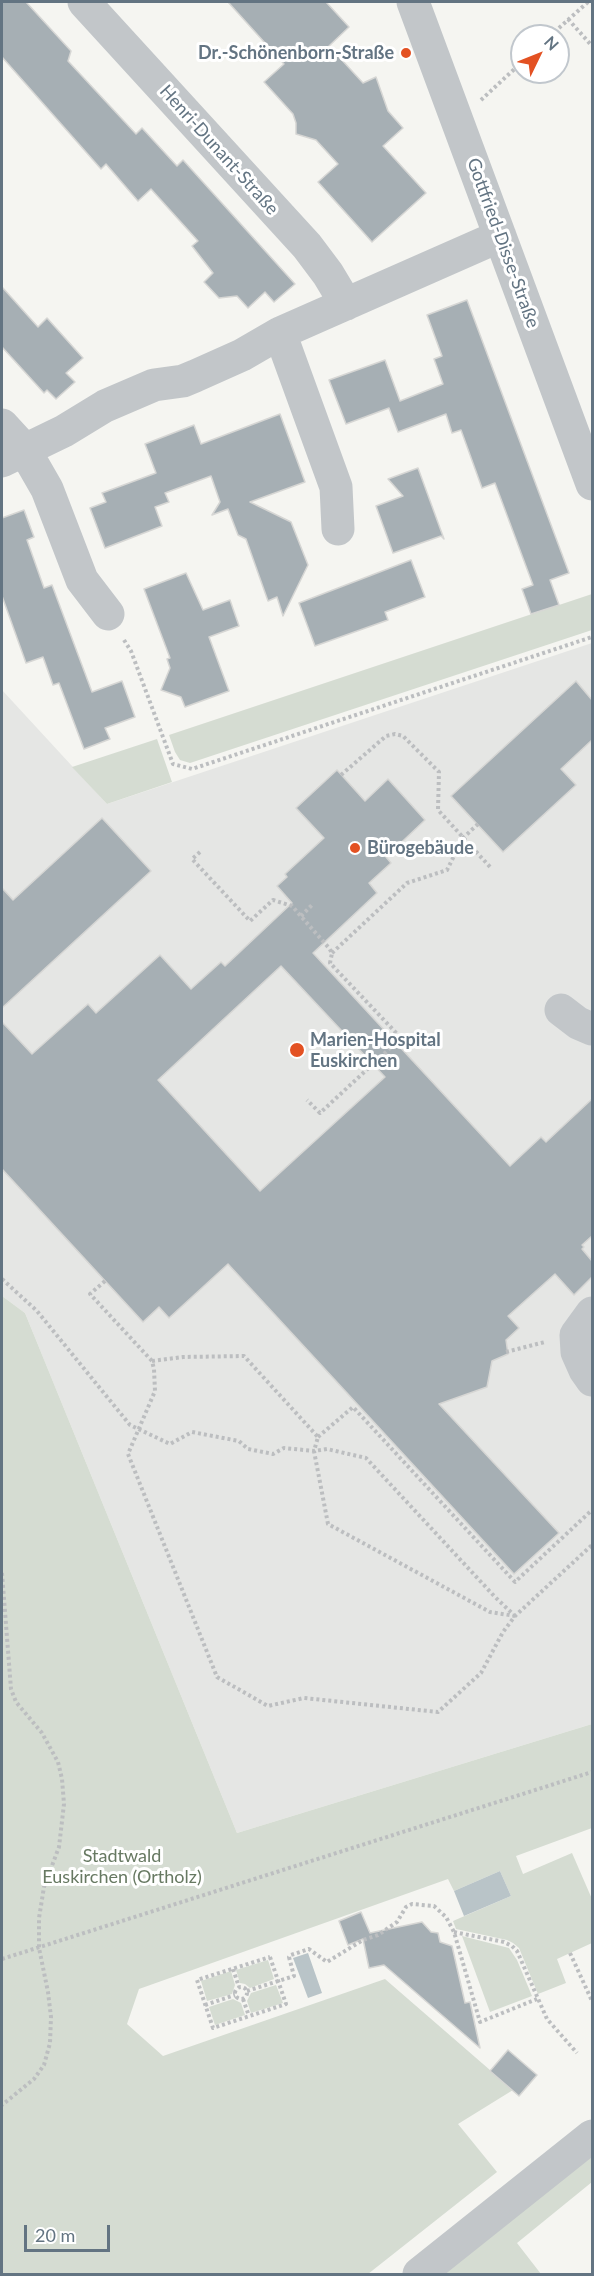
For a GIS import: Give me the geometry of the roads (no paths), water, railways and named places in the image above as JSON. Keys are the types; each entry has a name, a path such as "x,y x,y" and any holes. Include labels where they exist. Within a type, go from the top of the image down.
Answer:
{"street":[{"name":"Henri-Dunant-Straße","path":"84,2 307,246 328,274 346,304"},
{"name":"Gottfried-Disse-Straße","path":"413,2 500,236 583,424 592,484"},
{"path":"13,455 64,431 105,406 154,385 183,381 195,376 242,355 280,333 500,236"},
{"path":"280,333 336,487 338,529"},
{"path":"2,425 13,455 47,489 82,580 108,614"},
{"path":"561,1010 578,1023 592,1029"},
{"path":"592,1313 576,1335 578,1352 592,1380"},
{"path":"419,2274 592,2136"}],"place":[{"name":"Dr.-Schönenborn-Straße","path":"406,53"},
{"name":"Bürogebäude","path":"355,848"},
{"name":"Marien-Hospital Euskirchen","path":"297,1050"}],"park label":[{"name":"Stadtwald Euskirchen (Ortholz)","path":"122,1866"}]}
